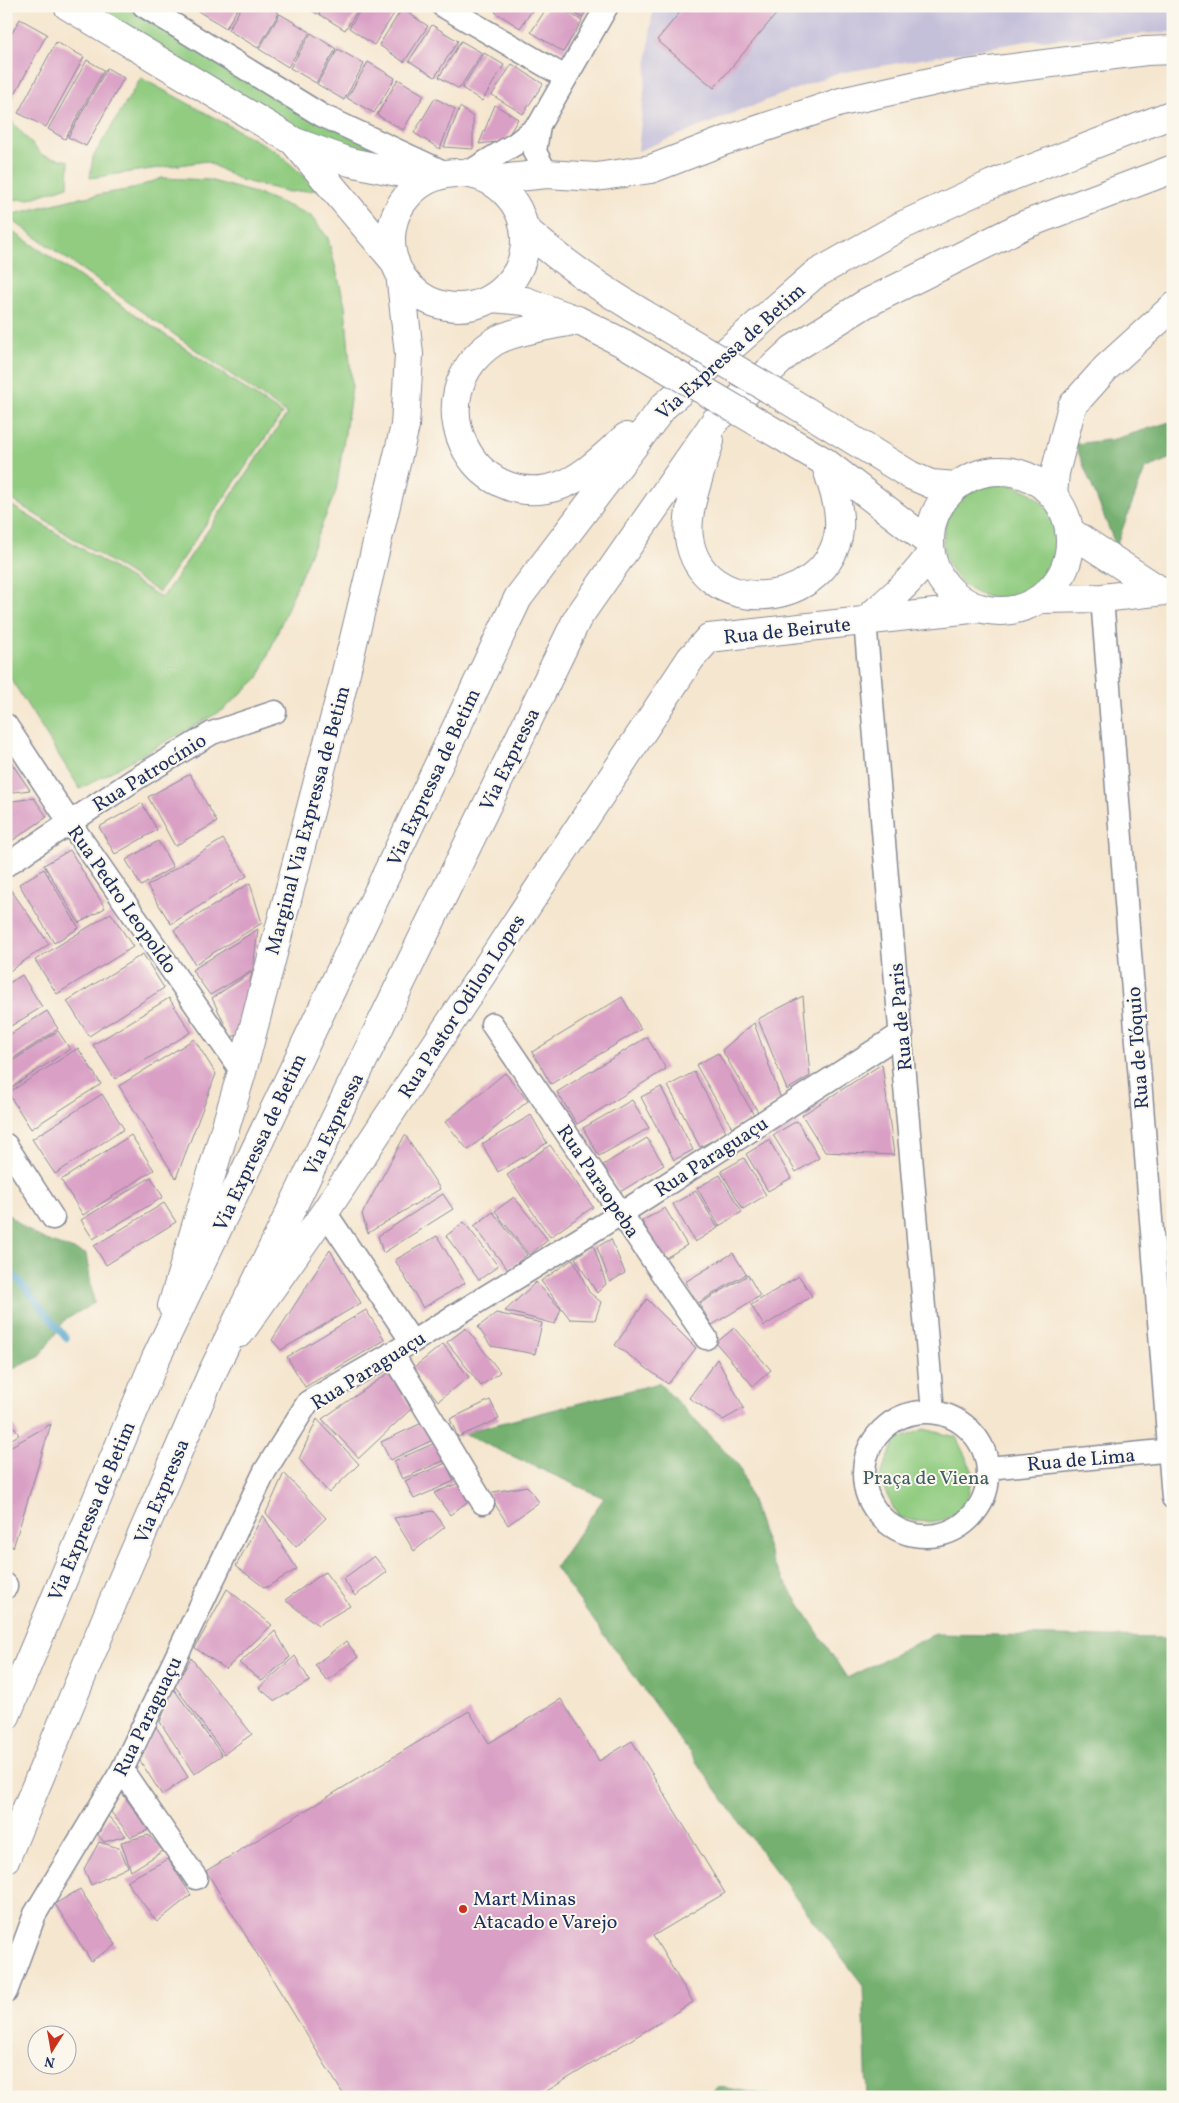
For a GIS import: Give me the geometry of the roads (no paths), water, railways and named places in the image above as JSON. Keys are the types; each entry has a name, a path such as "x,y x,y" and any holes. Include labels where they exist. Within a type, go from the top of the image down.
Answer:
{"main road":[{"path":"68,6 295,142 350,162 458,177 547,174 596,177 651,168 724,140 841,102 966,74 1146,51 1173,50"},
{"name":"Via Expressa de Betim","path":"6,1716 156,1358 518,598 664,406 814,275 900,226 992,184 1173,114"},
{"path":"295,142 413,290 432,302 452,307 474,306 492,298 508,286 519,269 525,250 525,229"},
{"name":"Via Expressa de Betim","path":"716,420 793,349 865,304 1024,225 1173,169"},
{"path":"397,268 392,236 393,223 401,205 414,190 458,177 506,193 514,204 525,229 549,251 600,288 910,475 931,484 956,486"},
{"name":"Marginal Via Expressa de Betim","path":"156,1358 242,1072 341,693 405,426 409,354 397,268"},
{"path":"492,298 525,301 577,320 625,344 825,462 930,548"},
{"path":"1053,495 1055,473 1072,406 1107,367 1173,307"},
{"path":"577,320 519,332 495,341 475,358 461,379 455,404 457,430 468,454 485,473 508,485 534,490 559,486 582,474 664,406"},
{"path":"716,420 691,506 689,537 698,564 716,582 738,593 764,597 789,592 811,580 828,560 838,537 839,512 825,462"},
{"name":"Via Expressa","path":"6,1858 117,1592 212,1373 577,619 716,420"},
{"path":"1005,471 1020,474 1038,482 1053,495 1062,508 1069,531 1070,551 1064,569 1054,586 1039,599 1021,608 1000,611 980,608 962,600 948,588 936,571 930,548 932,522 942,502 956,486 969,478 982,474 1005,471"},
{"path":"1069,531 1167,591"},
{"name":"Rua de Beirute","path":"865,622 905,586 922,567 930,548"},
{"path":"1039,599 1102,598 1167,591"},
{"name":"Rua de Beirute","path":"709,638 980,608"},
{"name":"Rua Pastor Odilon Lopes","path":"212,1373 325,1212 691,658 709,638"}],"street":[{"path":"144,6 321,115 458,177 515,144 539,125"},
{"path":"443,6 564,77"},
{"path":"547,174 535,152 539,125 564,77 606,6"},
{"name":"Rua de Tóquio","path":"1102,598 1173,1498"},
{"name":"Rua de Paris","path":"865,622 902,1033 933,1412"},
{"name":"Rua Patrocínio","path":"6,865 137,778 212,733 275,712"},
{"name":"Rua Pedro Leopoldo","path":"6,725 70,823 242,1072"},
{"name":"Rua Paraopeba","path":"492,1024 706,1338"},
{"name":"Rua Paraguaçu","path":"6,1992 35,1914 122,1770 265,1471 308,1402 412,1342 622,1213 902,1033"},
{"path":"6,1145 53,1218"},
{"path":"325,1212 412,1342"},
{"path":"392,1353 483,1503"},
{"path":"933,1412 954,1418 971,1430 983,1448 988,1468 987,1488 980,1507 966,1522 949,1532 928,1536 908,1534 890,1524 880,1515 866,1492 864,1472 868,1452 878,1434 894,1421 913,1413 933,1412"},
{"name":"Rua de Lima","path":"988,1468 1170,1450"},
{"path":"122,1770 196,1878"}],"waterway":[{"path":"6,1277 16,1277 66,1338"}],"place":[{"name":"Mart Minas Atacado e Varejo","path":"463,1909"}],"park label":[{"name":"Praça de Viena","path":"926,1477"}]}
